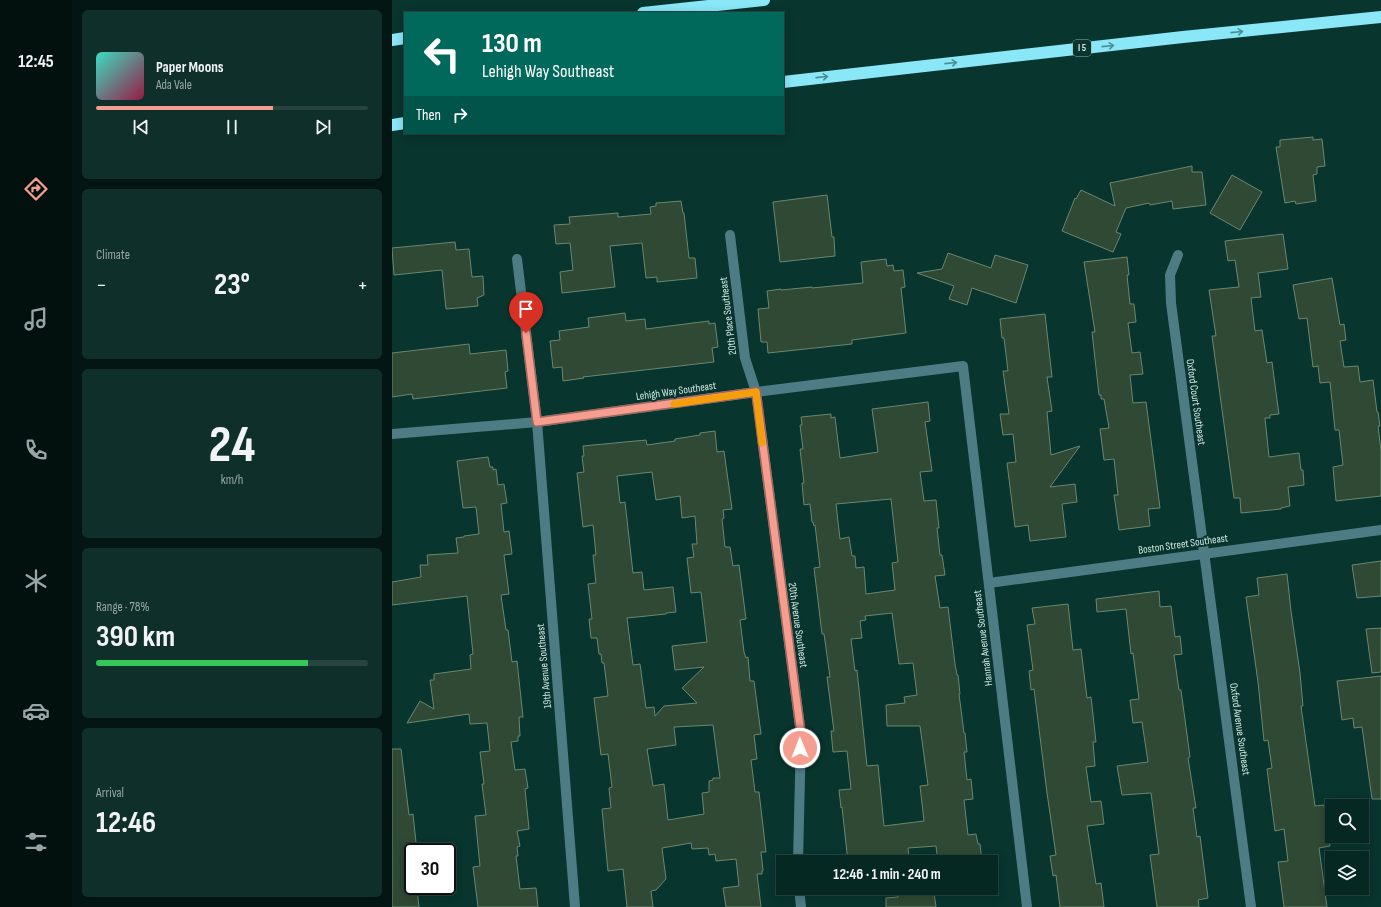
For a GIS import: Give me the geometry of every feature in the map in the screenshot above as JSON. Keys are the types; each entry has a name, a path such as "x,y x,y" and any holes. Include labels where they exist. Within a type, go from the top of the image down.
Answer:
{"highway":[{"path":"652,12 764,0"},
{"name":"I 5","path":"784,82 1191,36 1381,17"},
{"path":"392,40 404,38"},
{"path":"392,125 404,123"}],"street":[{"name":"20th Place Southeast","path":"730,236 745,358 756,392"},
{"name":"Oxford Court Southeast","path":"1178,255 1170,275 1171,303 1204,553"},
{"name":"19th Avenue Southeast","path":"517,258 537,422 575,907"},
{"name":"Lehigh Way Southeast","path":"392,434 537,422 756,392 963,366"},
{"name":"Hannah Avenue Southeast","path":"963,366 1026,907"},
{"name":"20th Avenue Southeast","path":"756,392 801,734 798,855"},
{"name":"Boston Street Southeast","path":"989,583 1381,530"},
{"name":"Oxford Avenue Southeast","path":"1204,553 1251,907"},
{"path":"800,895 801,907"}],"building":[{"path":"1313,137 1313,140 1322,139 1325,166 1317,167 1317,174 1313,175 1316,201 1296,204 1295,201 1285,203 1276,147 1280,147 1280,140"},
{"path":"1192,166 1192,172 1202,172 1206,205 1173,209 1172,201 1150,205 1149,203 1126,208 1116,232 1121,234 1113,252 1062,231 1075,198 1076,199 1081,190 1115,206 1110,183"},
{"path":"1232,175 1262,192 1240,230 1210,213"},
{"path":"827,195 832,237 834,237 835,256 780,262 773,202"},
{"path":"681,201 684,213 689,258 695,258 697,278 657,282 657,277 646,278 642,243 610,246 615,287 562,293 560,272 573,270 570,243 556,244 554,225 570,224 569,217 618,213 618,217 651,214 650,207 656,206 656,203"},
{"path":"1283,234 1288,269 1258,273 1261,297 1251,298 1255,331 1262,330 1267,363 1272,362 1279,414 1270,415 1270,418 1265,418 1269,457 1299,453 1301,470 1303,470 1304,485 1288,487 1290,506 1281,509 1241,513 1240,498 1234,498 1212,336 1216,336 1209,290 1239,287 1235,260 1228,261 1225,241"},
{"path":"455,242 456,250 469,249 472,277 483,276 484,295 477,298 478,306 446,309 442,270 394,275 392,248"},
{"path":"948,253 991,268 995,255 1028,265 1016,303 972,288 967,305 949,299 954,286 917,273 942,269"},
{"path":"1127,257 1130,304 1134,304 1136,322 1128,323 1132,353 1140,352 1143,374 1130,375 1133,403 1146,402 1160,508 1148,509 1150,526 1119,530 1114,495 1118,495 1114,459 1104,460 1100,429 1109,428 1104,399 1101,399 1101,395 1099,395 1092,332 1095,332 1084,262"},
{"path":"886,259 887,266 893,265 894,271 903,270 905,287 901,288 906,333 852,340 852,344 768,353 767,342 761,342 758,309 769,308 767,291 863,283 861,262"},
{"path":"1332,278 1340,325 1344,324 1346,340 1340,341 1344,367 1358,366 1360,382 1373,380 1380,426 1378,426 1381,451 1381,496 1336,501 1333,467 1343,465 1339,430 1335,430 1330,382 1320,383 1318,366 1313,367 1307,318 1299,319 1293,285"},
{"path":"625,313 626,321 645,319 646,329 709,321 709,324 715,323 718,347 712,348 714,362 583,377 584,378 563,381 562,367 553,368 550,341 560,340 559,331 589,327 588,318"},
{"path":"1045,314 1052,377 1047,377 1052,411 1047,412 1051,455 1080,446 1050,487 1075,484 1077,502 1062,504 1066,537 1030,541 1028,525 1015,527 1007,463 1016,462 1013,434 1003,435 1000,414 1009,414 1003,371 1008,371 1000,319"},
{"path":"469,344 470,354 506,350 508,371 505,372 507,388 413,399 412,394 392,397 392,353"},
{"path":"928,402 930,421 925,422 932,471 920,472 924,501 936,500 940,555 942,555 945,575 935,576 940,608 948,607 955,664 958,675 959,694 967,752 964,752 967,780 971,779 973,799 964,800 968,835 976,834 978,844 980,844 981,855 937,855 936,846 908,848 909,855 847,855 839,790 851,789 847,751 833,752 831,731 834,731 827,677 830,677 824,634 822,634 814,568 820,567 815,525 814,526 812,522 810,504 804,505 802,483 804,483 800,449 803,449 800,425 802,425 801,417 831,414 831,418 835,417 840,458 878,452 872,409","holes":["891,499 898,562 892,563 895,590 866,594 864,567 856,568 855,556 852,556 849,537 840,539 836,504","892,613 899,664 913,663 917,695 904,697 905,703 886,705 887,726 920,726 928,785 920,786 924,821 884,826 878,765 867,766 857,670 855,671 851,639 862,638 860,621 866,620 865,616"]},
{"path":"715,431 717,452 724,451 732,509 723,510 724,518 722,519 725,547 730,547 733,566 739,565 746,619 740,620 744,652 746,658 748,657 750,681 754,681 761,734 754,735 757,759 751,760 755,792 759,792 766,852 761,852 762,874 757,874 761,907 726,907 723,888 739,886 736,859 716,861 715,854 709,855 708,848 692,849 691,843 662,848 666,879 656,890 651,891 653,907 627,907 623,869 608,871 602,809 611,808 609,788 612,787 608,754 601,755 594,698 608,696 604,663 602,663 601,654 599,654 597,638 591,638 589,619 592,619 588,584 596,583 593,555 596,555 593,525 583,527 577,473 584,472 582,456 584,456 583,446 646,440 647,445 675,441 675,439 700,435 700,433","holes":["652,472 656,500 680,496 682,518 695,516 697,544 692,544 694,557 687,558 691,593 701,592 707,642 672,646 675,670 704,667 682,688 697,703 664,706 655,716 654,707 646,708 640,664 633,665 627,618 676,612 673,587 644,590 642,572 633,573 625,502 620,503 617,476","713,725 720,778 713,778 713,780 709,781 709,792 702,793 704,814 668,820 664,784 653,786 647,749 676,745 674,727"]},
{"path":"488,457 490,467 493,467 493,470 496,469 498,485 504,484 507,503 501,504 504,532 509,531 512,554 504,555 509,594 501,595 506,630 508,630 512,662 517,661 523,717 519,717 520,736 518,736 518,741 511,742 515,770 525,769 528,788 525,789 529,829 517,831 520,846 517,847 518,856 516,856 520,889 536,888 538,907 478,907 473,867 480,866 475,816 486,815 480,752 490,751 487,723 470,724 469,714 407,723 420,701 434,709 430,680 434,680 434,674 471,669 470,655 473,654 467,596 392,605 392,582 421,577 420,565 428,565 427,555 458,553 456,538 479,534 476,507 463,508 457,461"},
{"path":"1381,561 1381,596 1357,598 1352,565"},
{"path":"1287,574 1300,673 1303,706 1301,706 1315,806 1324,805 1325,843 1330,843 1330,846 1319,848 1327,907 1284,907 1278,862 1288,861 1284,829 1275,831 1267,769 1272,768 1268,740 1264,741 1258,682 1246,597 1259,595 1257,578"},
{"path":"1159,591 1160,607 1171,606 1175,637 1180,636 1182,654 1174,655 1179,690 1181,690 1190,757 1188,758 1196,808 1193,808 1197,837 1200,836 1208,898 1198,900 1199,907 1157,907 1150,855 1159,854 1151,793 1122,795 1117,766 1148,762 1142,722 1133,723 1130,700 1139,699 1133,653 1131,654 1126,609 1097,612 1096,599"},
{"path":"1068,604 1073,650 1081,649 1087,698 1091,697 1096,742 1093,742 1095,766 1086,767 1091,802 1101,801 1104,824 1087,826 1096,884 1101,883 1104,907 1060,907 1056,875 1053,876 1050,856 1056,855 1034,689 1031,690 1029,671 1033,670 1027,625 1035,624 1032,608"},
{"path":"1381,628 1381,672 1372,673 1366,629"},
{"path":"1381,676 1381,799 1372,799 1362,727 1354,728 1353,718 1342,720 1337,681"},
{"path":"392,749 401,749 409,815 413,814 416,843 404,843 404,895 418,895 419,907 392,907"},
{"path":"897,895 934,895 936,907 886,907 886,898 898,897"}],"slow traffic":[{"path":"674,404 756,392 762,443"}],"route":[{"path":"526,333 537,422 756,392 801,734 800,748"}]}
